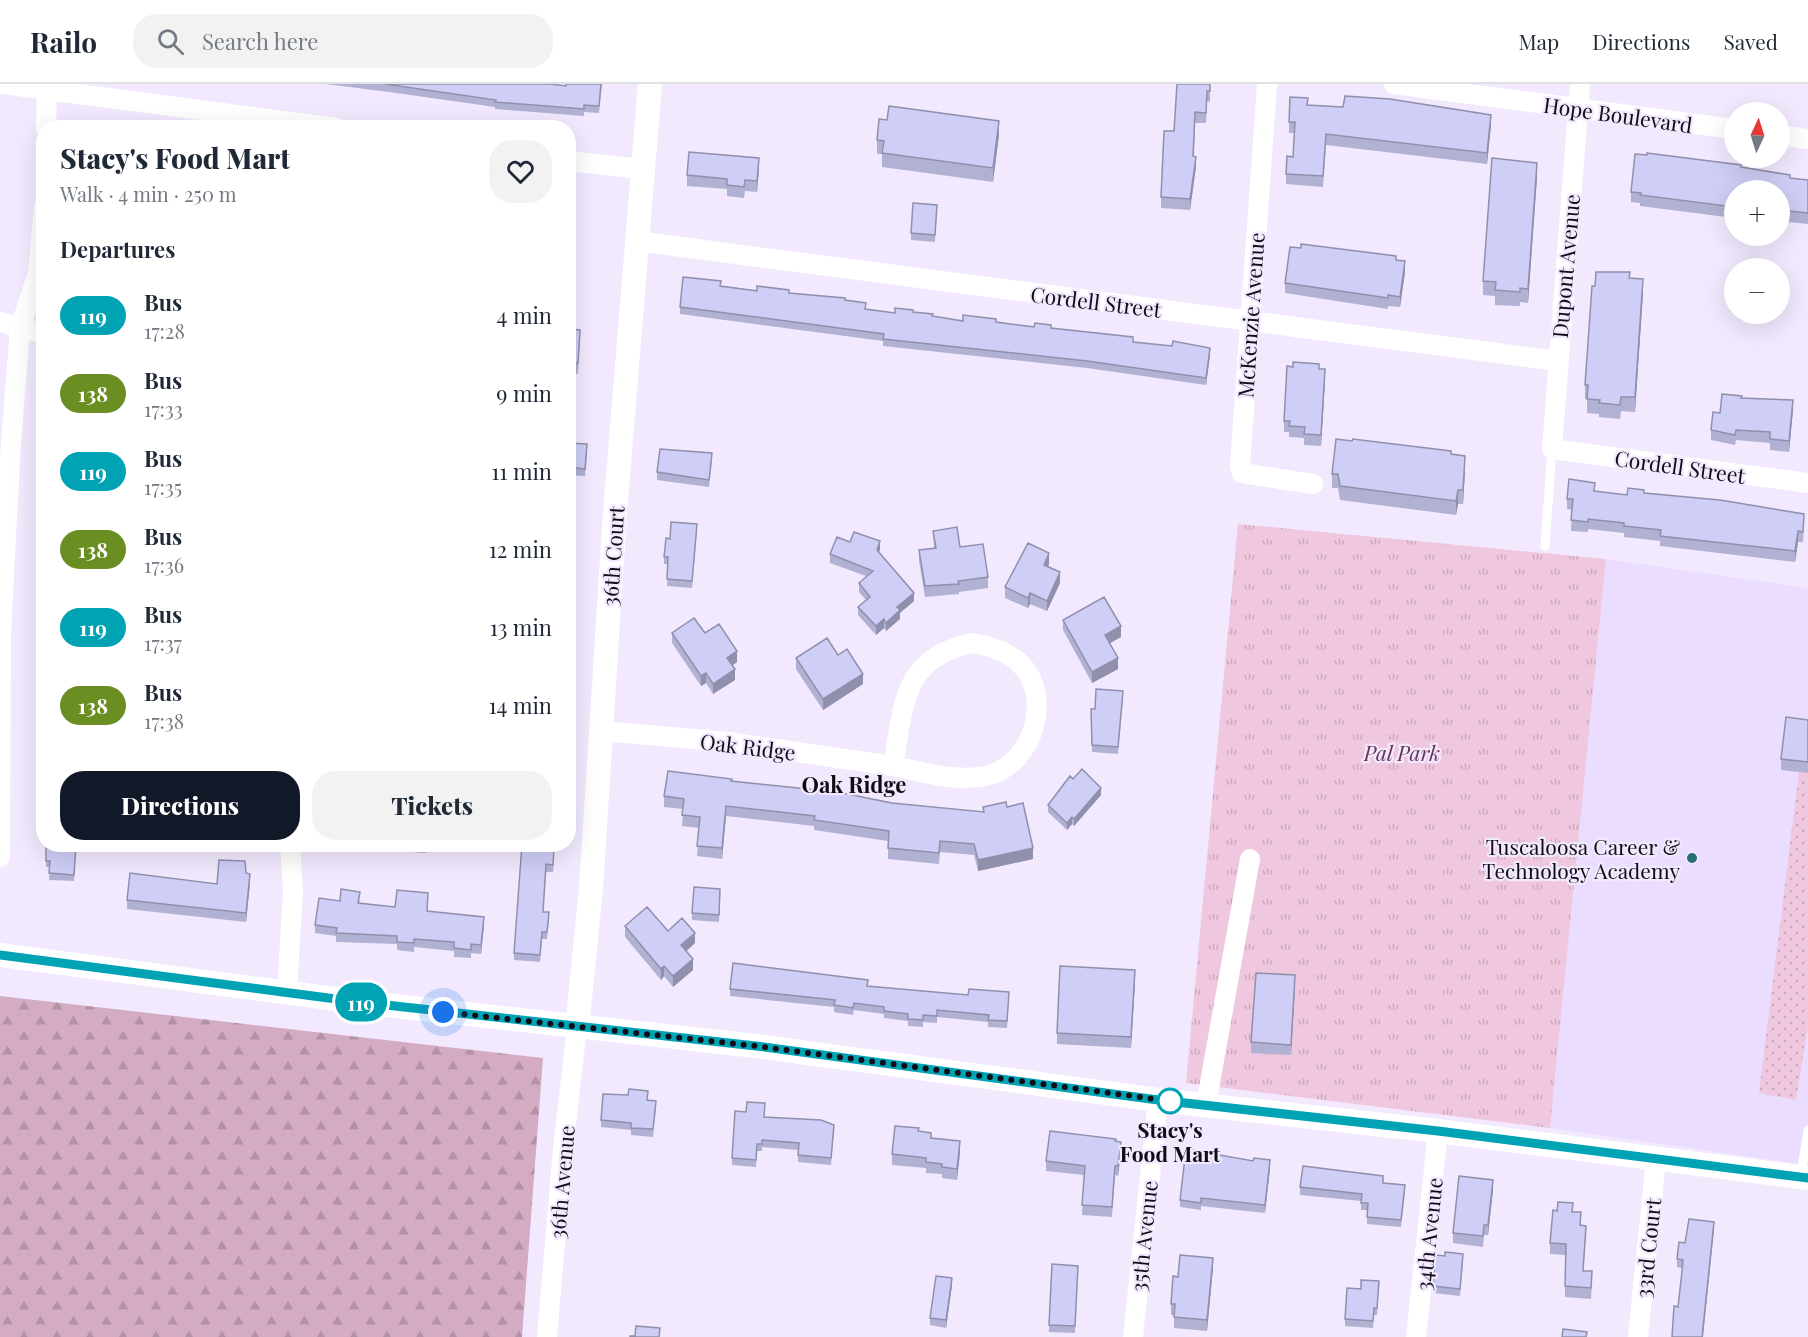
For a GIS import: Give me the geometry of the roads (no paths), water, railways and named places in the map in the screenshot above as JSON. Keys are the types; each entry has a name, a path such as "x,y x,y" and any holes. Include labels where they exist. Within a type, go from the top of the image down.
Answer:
{"street":[{"path":"3,84 47,87 280,120"},
{"name":"36th Court","path":"577,1028 603,731 607,633 635,241 650,84"},
{"name":"McKenzie Avenue","path":"1267,84 1249,320 1242,473 1313,484"},
{"name":"Hope Boulevard","path":"1394,84 1724,128"},
{"name":"Dupont Avenue","path":"1552,449 1580,84"},
{"path":"46,120 47,87"},
{"path":"1790,137 1808,139"},
{"path":"576,162 642,169"},
{"name":"Cordell Street","path":"635,241 1558,362"},
{"path":"0,856 1,633 20,328 36,279"},
{"path":"0,322 36,332"},
{"name":"Cordell Street","path":"1552,449 1808,483"},
{"name":"Oak Ridge","path":"603,731 728,742 963,778 987,776 1009,765 1025,748 1035,727 1038,704 1031,679 1017,660 996,647 972,643 949,648 914,676 905,701 893,766"},
{"path":"287,993 293,892 290,852"},
{"path":"1206,1105 1250,859"},
{"path":"0,955 287,993 577,1028 756,1046 1158,1100 1438,1131 1804,1178"},
{"name":"36th Avenue","path":"547,1337 563,1149 577,1028"},
{"name":"35th Avenue","path":"1133,1337 1158,1100"},
{"name":"34th Avenue","path":"1416,1337 1438,1131"},
{"name":"33rd Court","path":"1638,1337 1656,1160"}],"lane":[{"path":"1545,546 1552,449"},
{"path":"1804,1178 1808,1130"}],"place":[{"name":"Tuscaloosa Career & Technology Academy","path":"1692,858"},
{"name":"Stacy's Food Mart","path":"1170,1101"}],"district":[{"name":"Oak Ridge","path":"854,784"}],"park label":[{"name":"Pal Park","path":"1402,752"}]}
